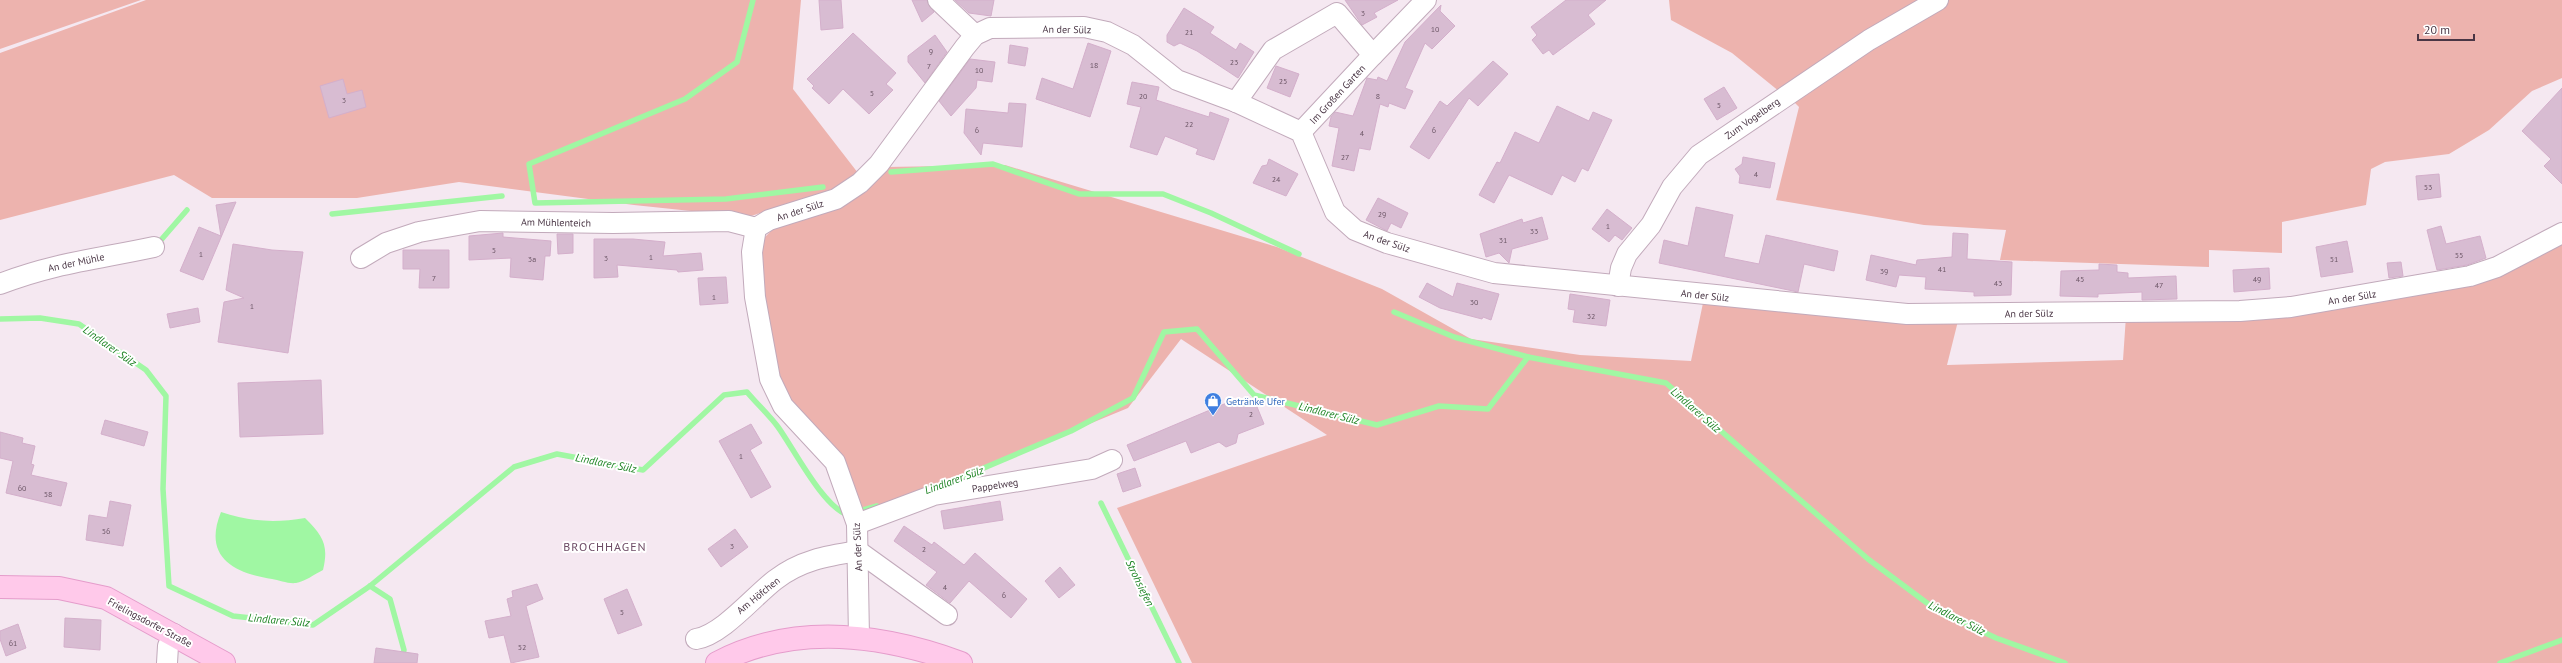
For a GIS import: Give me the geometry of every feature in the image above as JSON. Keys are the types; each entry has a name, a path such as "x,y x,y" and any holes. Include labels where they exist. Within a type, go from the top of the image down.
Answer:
{"main road":[{"name":"Frielingsdorfer Straße","path":"0,587 59,588 106,598 174,634 224,663"},
{"path":"717,663 767,643 813,636 859,638 919,648 961,663"}],"street":[{"path":"938,0 975,35"},
{"name":"Im Großen Garten","path":"1301,132 1426,0"},
{"name":"Zum Vogelberg","path":"1618,286 1621,268 1627,254 1651,225 1677,181 1699,155 1869,40 1938,0"},
{"name":"Im Großen Garten","path":"1236,102 1273,50 1334,6 1373,55"},
{"name":"An der Sülz","path":"859,638 857,524 850,500 835,462 783,406 770,379 755,297 752,252 756,228 769,220 836,199 860,183 879,164 975,35 990,28 1084,27 1107,32 1133,45 1178,80 1236,102 1301,132 1335,212 1355,230 1387,243 1494,273 1907,314 2240,311 2291,307 2470,276 2496,267 2562,232"},
{"name":"Am Mühlenteich","path":"361,258 386,243 419,232 480,221 613,223 729,221 756,228"},
{"name":"An der Mühle","path":"0,284 30,272 66,262 154,247"},
{"name":"Pappelweg","path":"857,524 934,495 1092,469 1112,460"},
{"path":"858,551 947,615"},
{"name":"Am Höfchen","path":"696,639 712,634 783,575 816,557 858,551"},
{"path":"167,663 168,646 174,634"}],"shaded area":[{"path":"0,0 141,0 0,49"},
{"path":"146,0 801,0 793,89 858,173 836,188 748,217 634,205 459,182 357,198 212,198 174,175 0,220 0,53"},
{"path":"1669,0 1931,0 1786,97 1732,53 1671,20"},
{"path":"1948,0 2562,0 2562,78 2532,91 2489,130 2449,154 2385,162 2371,169 2366,205 2282,222 2282,253 2209,250 2209,267 2000,260 2006,230 1924,225 1776,200 1799,107 1791,99 1871,42"},
{"path":"1005,165 1277,247 1382,289 1471,339 1580,355 1691,361 1703,303 1959,317 1947,365 2123,360 2126,316 2495,278 2562,237 2562,663 1192,663 1117,508 1327,435 1181,339 1128,408 861,518 772,378 759,297 761,250 765,237 778,224 866,192 886,167"},
{"path":"221,512 242,518 263,521 284,521 305,518 316,530 323,541 325,547 325,561 323,570 302,581 293,583 258,576 234,567 225,560 219,551 216,540 216,527"}],"building":[{"path":"819,0 841,0 843,28 821,30"},
{"path":"912,0 927,0 934,12 922,22"},
{"path":"955,0 994,0 991,16 969,13"},
{"path":"1345,0 1398,0 1374,13 1377,17 1362,25"},
{"path":"1566,0 1606,0 1588,15 1595,24 1553,55 1549,50 1543,54 1532,40 1537,35 1531,27"},
{"path":"1441,5 1440,11 1455,26 1432,49 1425,43 1405,88 1413,91 1405,109 1389,103 1388,107 1380,104 1370,150 1359,148 1354,171 1332,166 1339,128 1329,126 1331,117 1335,112 1353,116 1367,78 1377,80 1378,77 1387,81 1405,42"},
{"path":"1184,8 1214,27 1210,33 1236,50 1240,43 1254,52 1238,78 1197,51 1180,43 1174,46 1167,42 1167,35"},
{"path":"853,33 896,73 886,84 893,90 869,114 843,89 829,104 812,88 814,86 807,79"},
{"path":"935,35 947,52 925,83 908,62 908,56"},
{"path":"1088,43 1111,51 1090,117 1036,99 1042,78 1073,89"},
{"path":"1010,45 1028,48 1025,66 1008,63"},
{"path":"970,59 995,62 992,82 977,80 976,88 951,116 939,101"},
{"path":"1493,61 1508,74 1478,106 1469,98 1429,159 1410,147 1440,101 1447,106"},
{"path":"1276,66 1299,74 1290,97 1267,88"},
{"path":"343,79 347,94 362,90 366,107 329,118 320,86"},
{"path":"1132,82 1159,87 1156,100 1209,117 1210,112 1229,119 1214,160 1196,154 1198,149 1165,136 1157,155 1130,147 1141,107 1127,104"},
{"path":"1724,87 1737,108 1717,120 1704,99"},
{"path":"2562,88 2562,184 2544,166 2551,159 2522,131"},
{"path":"1009,103 1026,104 1022,147 983,143 981,155 964,133 966,109 1008,113"},
{"path":"1557,106 1589,121 1593,112 1612,120 1588,171 1582,168 1575,182 1562,175 1552,195 1509,175 1494,203 1479,195 1497,162 1500,163 1515,132 1539,143"},
{"path":"1743,157 1775,163 1770,188 1739,183 1740,176 1735,169 1742,164"},
{"path":"1269,159 1298,174 1286,196 1253,183 1262,166 1267,165"},
{"path":"2439,174 2441,197 2418,200 2416,176"},
{"path":"1378,198 1408,213 1401,228 1391,223 1387,231 1366,220"},
{"path":"236,202 203,280 180,271 199,227 221,236 216,205"},
{"path":"1696,207 1733,215 1724,257 1759,264 1766,235 1838,251 1834,271 1804,264 1798,292 1659,263 1664,240 1688,246"},
{"path":"1607,209 1632,228 1622,240 1615,235 1609,242 1592,229"},
{"path":"1542,217 1548,239 1512,249 1509,263 1499,253 1486,257 1480,234 1522,219 1523,223"},
{"path":"2441,226 2446,244 2480,236 2486,258 2467,265 2437,270 2427,230"},
{"path":"503,233 503,237 551,241 550,256 545,256 543,280 510,277 511,258 469,260 469,236"},
{"path":"1953,233 1968,234 1967,259 2012,262 2011,295 1974,296 1974,292 1925,289 1926,277 1899,275 1896,287 1866,280 1871,255 1916,265 1917,260 1952,257"},
{"path":"557,234 573,234 573,253 558,254"},
{"path":"594,239 633,239 665,242 663,256 701,253 703,270 678,272 677,270 617,265 618,277 594,278"},
{"path":"2347,241 2353,272 2321,277 2316,247"},
{"path":"233,244 272,250 303,252 288,353 218,342 224,302 244,298 226,290"},
{"path":"403,250 449,250 449,288 419,288 420,269 403,269"},
{"path":"2401,262 2403,276 2389,278 2387,263"},
{"path":"2099,264 2117,265 2117,272 2128,273 2128,278 2176,276 2177,299 2142,300 2142,292 2098,294 2098,297 2060,296 2061,271 2099,270"},
{"path":"2269,268 2270,289 2234,292 2233,270"},
{"path":"726,277 728,303 700,305 698,278"},
{"path":"1427,283 1453,297 1457,283 1499,294 1491,320 1440,308 1419,297"},
{"path":"1570,294 1610,300 1606,326 1573,322 1575,310 1568,309"},
{"path":"198,308 200,322 170,328 167,314"},
{"path":"321,380 323,434 240,437 238,383"},
{"path":"1250,398 1255,402 1264,424 1238,434 1236,443 1226,447 1219,442 1191,453 1186,441 1134,461 1127,445 1236,399 1238,403"},
{"path":"105,420 148,432 144,446 101,434"},
{"path":"751,424 762,443 750,450 771,487 751,498 719,441"},
{"path":"0,432 23,438 22,443 35,446 31,464 34,465 31,475 67,483 61,506 6,493 13,461 0,458"},
{"path":"1135,468 1141,486 1123,492 1117,474"},
{"path":"110,501 131,505 123,546 86,540 89,515 107,518"},
{"path":"1000,501 1003,520 944,529 941,511"},
{"path":"904,526 932,545 934,542 964,565 975,553 1027,599 1011,618 969,581 950,603 926,585 937,572 894,541"},
{"path":"735,529 748,547 721,567 708,549"},
{"path":"1060,567 1075,585 1059,598 1045,581"},
{"path":"537,584 543,599 526,606 539,657 511,663 504,635 489,638 485,621 511,616 507,599 513,597 512,591"},
{"path":"627,589 642,625 618,634 604,599"},
{"path":"65,618 101,620 100,650 64,647"},
{"path":"18,624 26,648 6,656 0,639 0,631"},
{"path":"376,648 418,654 417,663 374,663"}],"waterway":[{"path":"753,0 737,62 685,99 529,164 535,203 726,199 823,187"},
{"path":"891,172 993,164 1079,194 1163,194 1211,213 1299,254"},
{"path":"332,214 502,196"},
{"path":"155,241 161,240 187,210"},
{"path":"1394,312 1454,337 1528,357"},
{"name":"Lindlarer Sülz","path":"0,319 40,318 79,324 146,370 166,396 163,489 169,586 233,616 313,625 370,586 514,467 557,454 643,470 724,395 747,392 778,427 819,489 838,510 848,515"},
{"name":"Lindlarer Sülz","path":"946,484 1071,431 1133,398 1164,332 1197,329 1254,395 1377,425 1439,406 1488,409 1528,357 1666,383 1868,559 1935,609 1996,638 2065,663"},
{"name":"Strohsiefen","path":"1101,503 1179,663"},
{"name":"Lindlarer Sülz","path":"856,512 877,506"},
{"path":"370,586 390,599 404,650 401,663"},
{"name":"Lindlarer Sülz","path":"2500,663 2562,640"}],"place":[{"name":"Getränke Ufer","path":"1213,416"}],"district":[{"name":"BROCHHAGEN","path":"605,547"}]}
